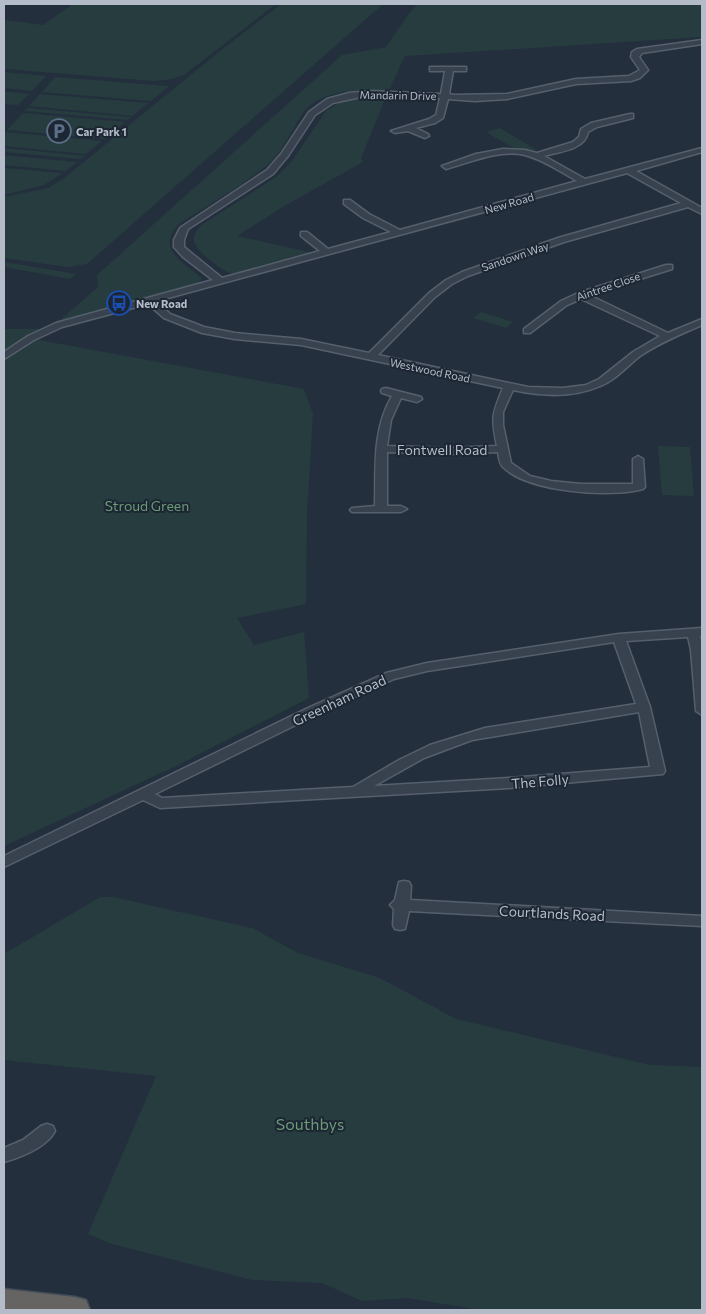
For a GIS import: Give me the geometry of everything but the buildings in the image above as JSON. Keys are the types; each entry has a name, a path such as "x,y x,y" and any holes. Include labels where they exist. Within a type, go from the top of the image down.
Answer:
{"highway":[{"path":"4,1302 75,1310"}],"street":[{"name":"Mandarin Drive","path":"220,281 186,255 179,247 180,234 184,228 270,172 280,163 312,112 330,100 364,94 494,98 530,94 579,80 636,77 644,70 635,57 635,54 640,50 702,42"},
{"path":"433,69 464,69"},
{"path":"395,132 437,118 442,112 449,69"},
{"path":"537,156 576,144 583,138 584,131 594,125 630,116"},
{"path":"409,128 425,136"},
{"name":"New Road","path":"4,356 30,338 59,325 702,150"},
{"path":"446,166 497,152 517,152 537,156 584,182"},
{"path":"628,170 702,211"},
{"path":"347,202 366,216 382,223 399,234"},
{"name":"Sandown Way","path":"371,357 432,295 449,282 465,274 561,240 687,204"},
{"path":"304,234 328,252"},
{"name":"Aintree Close","path":"527,331 564,303 581,295 669,267"},
{"path":"581,295 667,336"},
{"name":"Westwood Road","path":"150,300 166,316 202,330 235,336 301,342 528,390 558,391 596,384 616,372 634,356 667,336 702,322"},
{"path":"509,387 498,412 498,425 506,464 520,474 537,482 553,485 617,488 639,487 638,459"},
{"path":"386,391 417,399"},
{"path":"381,509 382,449 385,422 390,406 398,394"},
{"name":"Fontwell Road","path":"382,449 450,451 502,449"},
{"path":"356,510 401,509"},
{"path":"698,632 697,650 702,710"},
{"name":"Greenham Road","path":"4,862 315,710 390,676 427,667 619,638 698,632"},
{"name":"The Folly","path":"144,794 160,803 509,783 658,771 644,707 619,638"},
{"name":"The Folly","path":"356,791 393,768 460,738 485,732 644,707"},
{"path":"400,925 400,905 404,886"},
{"name":"Courtlands Road","path":"400,905 702,921"},
{"path":"4,1155 29,1145 47,1131"}],"green space":[{"path":"73,4 276,4 184,75 172,79 154,81 4,69 4,20 43,25"},
{"path":"281,4 383,4 87,264 68,267 4,258 4,197 48,188 63,179 225,47"},
{"path":"418,4 702,4 702,37 405,56 389,90 343,92 320,99 303,113 277,154 266,166 179,224 172,233 171,248 180,260 202,278 198,284 57,323 98,287 97,275 342,55 386,47 410,12"},
{"path":"4,72 46,76 32,91 4,88"},
{"path":"55,77 168,87 151,101 42,92"},
{"path":"4,91 29,94 18,105 4,104"},
{"path":"40,94 148,103 133,116 29,106"},
{"path":"358,97 386,97 361,158 363,162 286,205 237,236 313,253 233,274 210,260 199,250 194,238 195,233 203,224 276,177 291,162 326,111 339,103"},
{"path":"28,108 132,117 127,120 25,111"},
{"path":"23,113 125,122 105,139 7,130"},
{"path":"500,128 537,150 515,149 486,132"},
{"path":"5,132 102,141 86,154 4,146"},
{"path":"4,148 85,156 80,159 4,152"},
{"path":"4,155 77,162 66,171 4,165"},
{"path":"4,168 63,173 44,185 4,195"},
{"path":"4,262 76,274 70,279 4,267"},
{"path":"481,312 513,322 506,328 473,318"},
{"name":"Stroud Green","path":"4,329 40,329 39,340 304,389 313,414 307,514 306,604 237,618 254,645 304,632 309,698 176,766 4,846"},
{"path":"658,446 690,447 694,496 662,495"},
{"name":"Southbys","path":"100,897 113,897 252,928 298,953 380,978 456,1019 650,1065 702,1067 702,1310 481,1310 407,1298 362,1301 322,1283 252,1280 112,1244 88,1234 156,1076 4,1060 4,954"}],"place":[{"name":"Car Park 1","path":"59,131"},
{"name":"New Road","path":"119,303"}]}
